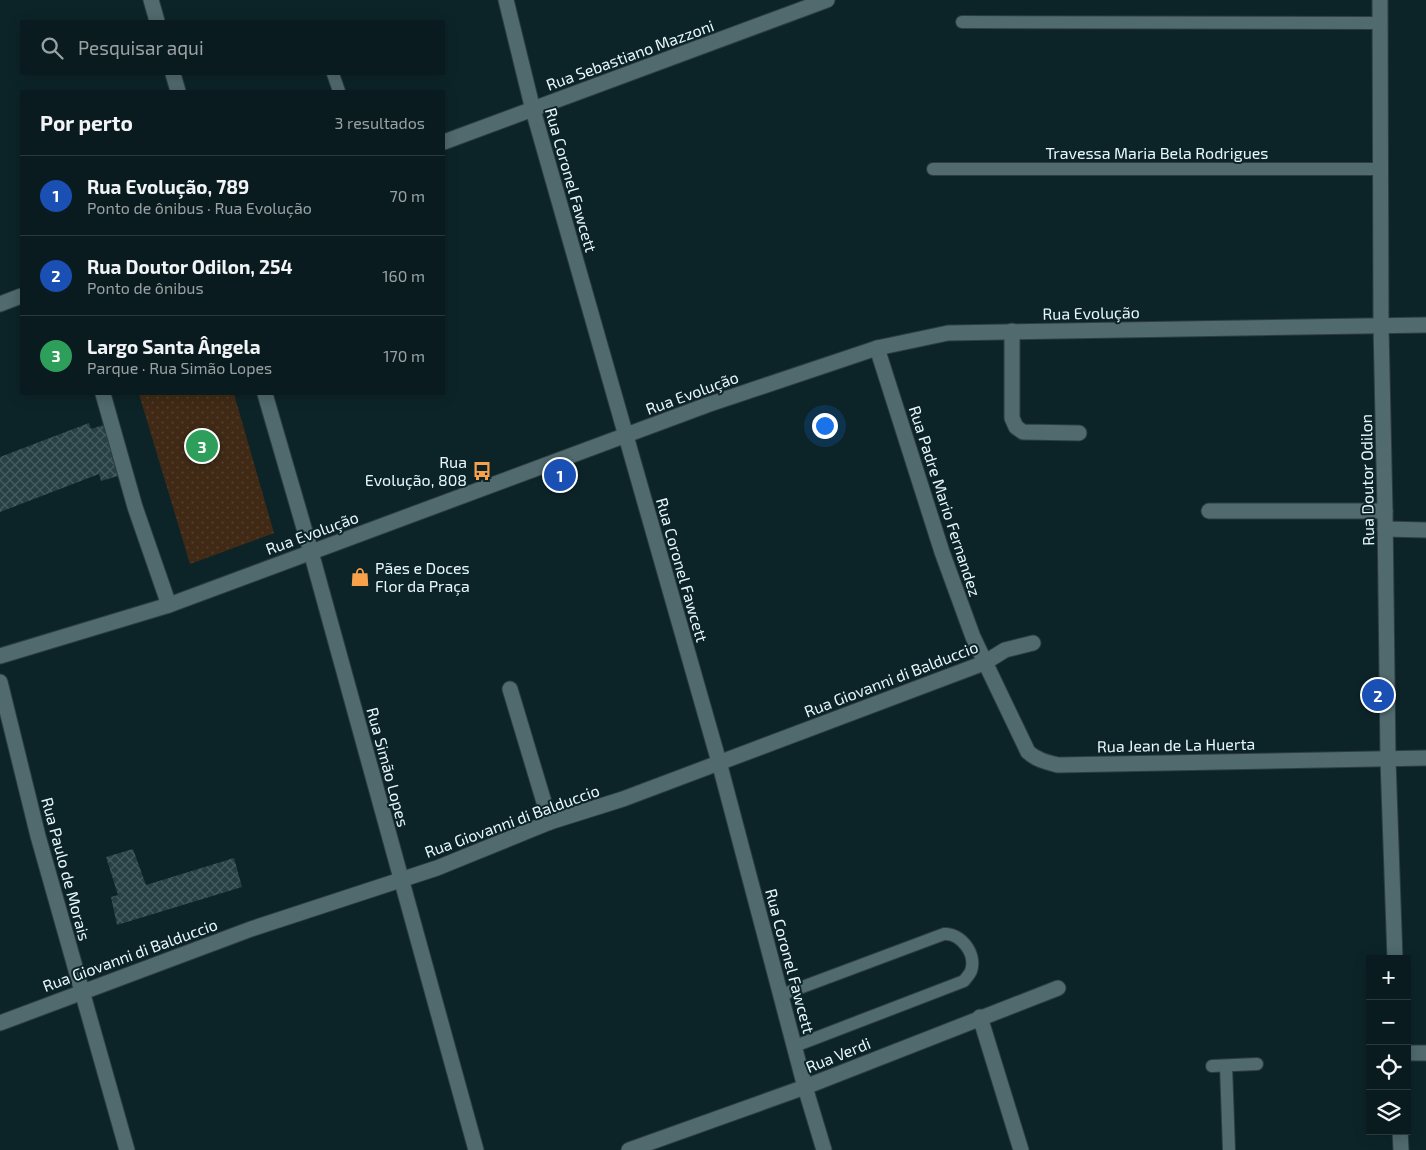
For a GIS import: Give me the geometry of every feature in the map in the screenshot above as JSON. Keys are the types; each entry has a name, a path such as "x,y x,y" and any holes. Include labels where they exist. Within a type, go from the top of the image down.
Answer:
{"street":[{"path":"151,0 157,20"},
{"name":"Rua Coronel Fawcett","path":"506,0 533,110 719,762 805,1087 824,1150"},
{"name":"Rua Sebastiano Mazzoni","path":"445,142 828,0"},
{"name":"Rua Doutor Odilon","path":"1380,0 1381,326 1386,511 1388,760 1395,955"},
{"path":"173,75 178,90"},
{"path":"0,304 20,296"},
{"name":"Rua Evolução","path":"0,656 169,605 707,405 877,348 948,333 1426,325"},
{"path":"1012,331 1012,418 1016,427 1022,432 1078,433"},
{"name":"Rua Padre Mario Fernandez","path":"877,348 942,552 984,664"},
{"path":"103,395 135,507 169,605"},
{"name":"Rua Simão Lopes","path":"265,395 311,552 476,1150"},
{"path":"1209,511 1386,511"},
{"path":"1385,529 1426,530"},
{"name":"Rua Giovanni di Balduccio","path":"0,1022 251,929 437,868 550,822 623,799 984,664 1004,650 1033,643"},
{"name":"Rua Jean de La Huerta","path":"984,664 1028,752 1042,762 1058,765 1426,758"},
{"name":"Rua Paulo de Morais","path":"0,682 38,836 128,1150"},
{"path":"510,689 550,822"},
{"name":"Rua Verdi","path":"629,1150 805,1087 1058,988"},
{"path":"980,1017 1020,1150"},
{"path":"1411,1053 1426,1053"},
{"path":"1400,1135 1401,1150"}],"lane":[{"path":"962,22 1380,23"},
{"path":"333,75 338,90"},
{"name":"Travessa Maria Bela Rodrigues","path":"933,169 1380,169"},
{"path":"781,995 944,934 960,938 970,954 972,970 964,981 795,1046"},
{"path":"1212,1066 1257,1064"},
{"path":"1226,1066 1229,1150"}],"shaded area":[{"path":"139,395 234,395 274,533 190,564"}],"building":[{"path":"89,423 91,429 103,425 121,475 101,481 99,474 0,512 0,457"},
{"path":"133,849 146,885 234,858 242,887 117,925 111,897 118,895 106,857"}],"place":[{"name":"Largo Santa Ângela","path":"202,446"},
{"name":"Rua Evolução, 808","path":"482,471"},
{"name":"Rua Evolução, 789","path":"560,475"},
{"name":"Pães e Doces Flor da Praça","path":"360,577"},
{"name":"Rua Doutor Odilon, 254","path":"1378,695"}]}
